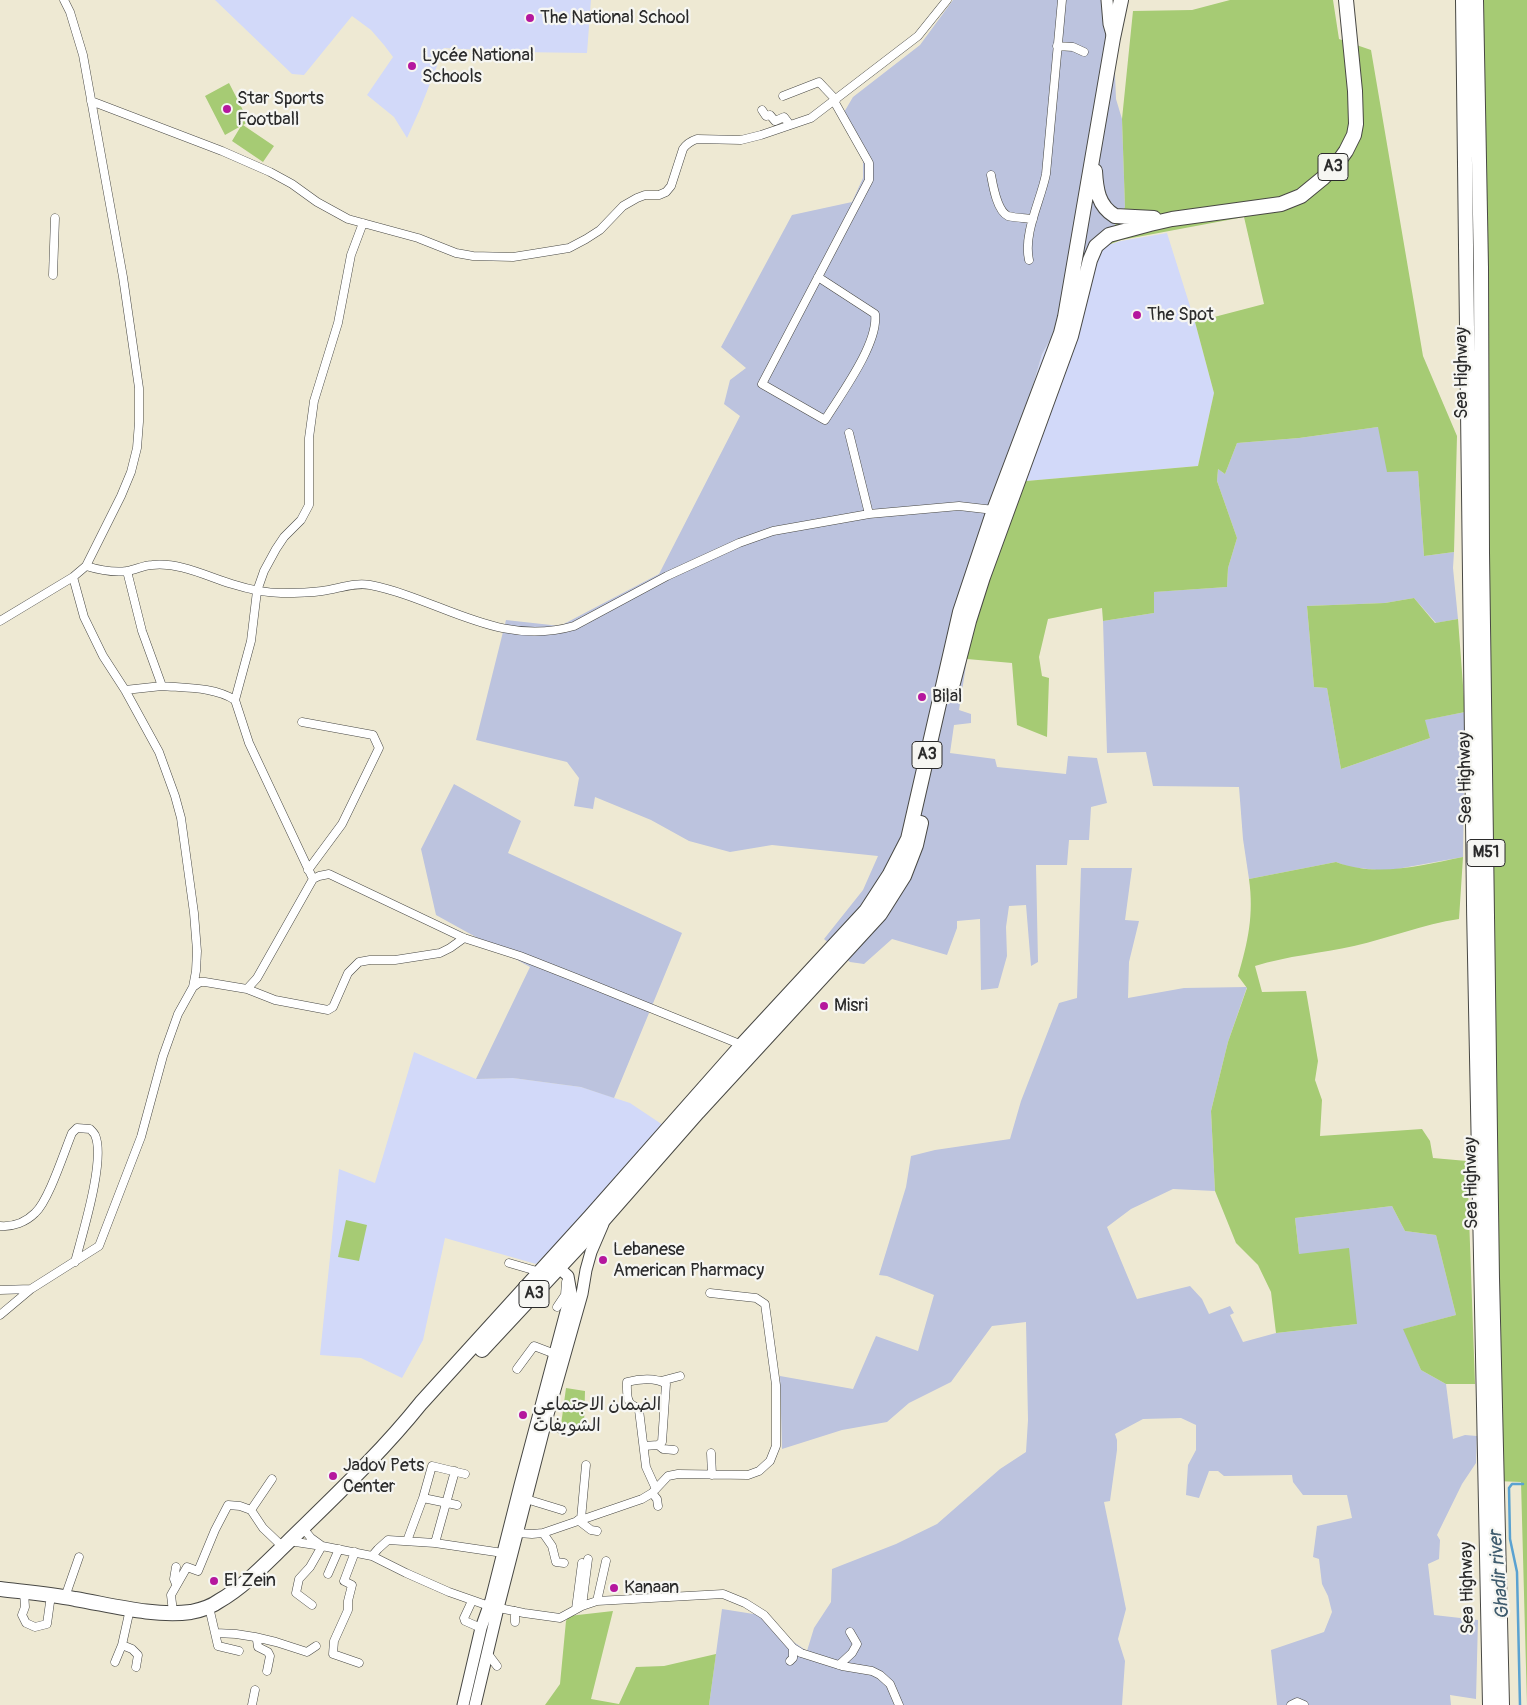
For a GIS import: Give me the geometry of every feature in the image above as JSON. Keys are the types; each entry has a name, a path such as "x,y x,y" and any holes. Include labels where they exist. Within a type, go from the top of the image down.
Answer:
{"highway":[{"name":"A3","path":"0,1589 65,1597 130,1609 173,1612 189,1612 209,1607 229,1595 303,1528 401,1428 421,1403 742,1045 866,911 882,889 902,852 911,827 960,612 994,510 1061,333 1121,0"},
{"name":"A3","path":"401,1428 424,1410 564,1272 606,1218 698,1112 880,914 898,888 916,845 944,717 969,621 983,577 1070,336 1092,254 1096,246 1109,235 1172,219 1281,204 1310,190 1341,158 1350,143 1356,124 1355,91 1346,0"},
{"name":"Sea Highway","path":"1463,0 1464,232 1490,1705"},
{"name":"Sea Highway","path":"1476,0 1481,267 1482,553 1492,1278 1502,1705"},
{"path":"1094,150 1097,194 1110,213 1115,216 1172,219"}],"street":[{"path":"0,621 73,577 86,566 132,472 137,448 139,388 131,332 83,55 70,12 64,0"},
{"path":"91,101 222,151 270,172 348,219 418,238 473,256 513,257 569,248 600,230 623,206 645,195 666,192 671,186 683,149 686,144 692,141 697,139 741,140 811,118 918,36 946,0"},
{"path":"1029,260 1028,254 1033,219 1044,188 1046,174 1062,0"},
{"path":"1107,0 1109,24 1113,38"},
{"path":"1057,46 1073,47 1084,52"},
{"path":"784,96 819,82 835,100 869,163 869,180 818,277 762,384 825,420 862,360 876,321 875,314 818,277"},
{"path":"762,110 766,116 770,115 775,121 784,117 790,125"},
{"path":"991,175 994,190 1002,211 1007,215 1033,219"},
{"path":"53,275 55,218"},
{"path":"313,879 249,743 235,700 251,642 257,591 264,571 284,537 301,520 309,506 309,438 314,401 338,323 351,255 363,223"},
{"path":"849,432 869,514"},
{"path":"86,566 101,571 127,571 152,564 173,566 257,591 300,593 367,584 440,607 466,619 494,627 538,632 574,626 667,576 748,540 792,526 869,514 959,506 994,510"},
{"path":"127,571 142,631 162,686"},
{"path":"0,1315 31,1289 99,1246 140,1137 162,1056 178,1014 193,987 196,971 197,951 194,913 181,818 177,804 159,752 125,690 103,656 84,617 73,577"},
{"path":"125,690 162,686 198,689 224,694 235,700"},
{"path":"302,722 373,735 379,748 342,824 308,870"},
{"path":"247,989 257,978 313,879 328,874 464,938 520,956 742,1045"},
{"path":"193,987 201,982 209,982 247,989 275,1000 328,1010 333,1007 348,973 359,962 395,960 440,953 464,938"},
{"path":"196,971 209,982"},
{"path":"0,1226 8,1227 17,1224 36,1213 51,1186 72,1133 77,1128 90,1129 95,1135 98,1165 75,1262"},
{"path":"463,1705 481,1628 494,1607 518,1533 545,1425 582,1294 591,1252 606,1218"},
{"path":"509,1263 540,1272"},
{"path":"557,1307 564,1295 564,1272"},
{"path":"475,1705 488,1654 503,1553 571,1293 564,1272"},
{"path":"0,1290 31,1289"},
{"path":"518,1533 543,1533 642,1499 654,1491 668,1476 678,1474 748,1475 759,1471 770,1461 776,1446 776,1385 765,1304 756,1298 710,1293"},
{"path":"517,1369 534,1346 556,1354"},
{"path":"658,1506 646,1466 640,1410 629,1401 627,1382 635,1380 662,1380 680,1376"},
{"path":"658,1445 662,1442 663,1437 666,1384 662,1380"},
{"path":"545,1425 568,1431"},
{"path":"644,1446 658,1445 664,1449 674,1450"},
{"path":"711,1453 712,1475"},
{"path":"580,1519 586,1465"},
{"path":"407,1541 423,1498 432,1466 465,1474"},
{"path":"435,1543 455,1471"},
{"path":"250,1510 272,1479"},
{"path":"423,1498 458,1506"},
{"path":"526,1499 562,1510"},
{"path":"173,1612 171,1595 176,1584 187,1567 198,1572 215,1530 228,1505 240,1506 250,1510 263,1528 286,1544 322,1546 372,1556 406,1573 472,1601 515,1611 560,1618 597,1601 723,1594 745,1603 764,1615 793,1648 801,1653 839,1665 872,1671 880,1675 890,1684 899,1705"},
{"path":"580,1519 591,1530 597,1530"},
{"path":"303,1528 311,1538 322,1546"},
{"path":"543,1533 552,1546 556,1562 564,1563"},
{"path":"372,1556 388,1540 435,1543 503,1553"},
{"path":"312,1605 296,1593 300,1579 310,1567 322,1546"},
{"path":"328,1574 339,1549"},
{"path":"355,1552 344,1581 352,1585 348,1610 334,1641 333,1654 359,1663"},
{"path":"65,1597 79,1557"},
{"path":"579,1608 585,1561"},
{"path":"597,1601 606,1561"},
{"path":"176,1567 174,1579 176,1584"},
{"path":"24,1592 25,1606 22,1615 26,1623 36,1628 47,1624 51,1595"},
{"path":"472,1601 464,1618 481,1628"},
{"path":"209,1607 218,1646 239,1651"},
{"path":"115,1662 122,1645 130,1609"},
{"path":"515,1611 515,1622"},
{"path":"839,1665 852,1653 857,1644 850,1632"},
{"path":"216,1633 242,1634 307,1652 316,1646"},
{"path":"255,1637 258,1647 268,1652 270,1656 267,1671"},
{"path":"122,1645 132,1649 138,1655 136,1667"},
{"path":"790,1661 793,1658 793,1648"},
{"path":"488,1654 497,1666"},
{"path":"252,1705 255,1690"},
{"path":"1291,1705 1297,1702 1304,1705"}],"shaded area":[{"name":"Lycée National Schools","path":"215,0 591,0 587,53 444,48 407,138 394,117 367,95 393,57 371,30 352,16 304,75 292,74"},
{"path":"953,0 1112,0 1116,99 1122,119 1125,207 1042,354 1005,481 945,654 967,659 959,710 971,714 971,723 954,725 950,753 995,759 997,767 1066,774 1068,756 1097,758 1107,803 1091,807 1089,840 1069,840 1067,865 1036,865 1038,962 1031,966 1026,905 1009,906 1006,927 1007,956 998,988 981,990 980,919 957,921 957,928 947,955 892,939 864,964 850,962 824,939 863,890 878,856 772,845 730,852 689,841 651,820 595,797 593,809 574,806 579,778 567,762 476,740 506,620 560,626 659,574 740,416 724,404 730,380 746,368 721,347 792,215 852,202 863,178 863,161 840,119 853,97 920,45"},
{"path":"1125,207 1104,246 1167,233 1195,322 1214,393 1198,466 1015,482 1005,481 1042,354"},
{"path":"1378,427 1418,471 1424,556 1454,552 1453,568 1458,619 1436,623 1414,598 1385,603 1307,606 1314,687 1327,688 1341,769 1430,738 1424,720 1465,712 1463,857 1386,871 1349,867 1336,862 1249,879 1243,839 1239,787 1153,786 1146,752 1107,753 1103,621 1154,613 1153,592 1227,587 1228,568 1237,538 1217,481 1218,469 1225,474 1237,443 1299,438"},
{"path":"454,784 521,821 508,853 682,933 614,1098 581,1087 513,1078 476,1079 530,967 436,915 421,849"},
{"path":"1081,868 1132,868 1125,920 1139,921 1129,962 1128,998 1184,988 1247,987 1228,1042 1211,1111 1215,1191 1173,1189 1131,1209 1107,1227 1137,1299 1190,1286 1202,1299 1209,1314 1230,1306 1234,1313 1230,1315 1243,1342 1276,1333 1357,1324 1299,1254 1295,1218 1392,1206 1405,1231 1436,1235 1456,1315 1404,1329 1421,1370 1446,1384 1453,1439 1465,1435 1477,1436 1476,1463 1462,1484 1437,1535 1440,1540 1439,1559 1428,1564 1434,1615 1478,1620 1476,1699 1450,1695 1451,1705 1277,1705 1271,1650 1324,1632 1332,1612 1328,1596 1322,1584 1319,1559 1313,1557 1317,1526 1352,1518 1347,1495 1303,1495 1293,1482 1292,1475 1224,1476 1218,1471 1209,1471 1199,1498 1186,1495 1188,1465 1196,1450 1196,1425 1181,1418 1143,1419 1115,1434 1117,1450 1110,1501 1104,1502 1126,1609 1118,1639 1125,1661 1122,1705 709,1705 722,1609 760,1615 773,1628 807,1651 814,1628 831,1602 832,1569 896,1544 937,1524 1000,1469 1026,1452 1028,1420 1026,1322 992,1326 951,1382 909,1403 887,1422 842,1430 782,1449 780,1376 853,1389 876,1336 918,1351 934,1295 887,1276 879,1275 906,1187 911,1156 935,1150 1010,1139 1021,1101 1059,1003 1077,998"},
{"path":"414,1052 476,1079 513,1078 581,1087 630,1103 663,1125 578,1222 536,1264 445,1238 423,1340 402,1378 361,1358 320,1355 339,1169 375,1183"}],"green space":[{"path":"1230,0 1333,0 1339,39 1371,50 1423,356 1457,436 1454,552 1424,556 1418,471 1387,472 1378,427 1299,438 1237,443 1225,474 1218,469 1217,481 1237,538 1228,568 1227,587 1154,592 1154,613 1103,621 1102,608 1048,619 1039,657 1042,676 1049,678 1047,737 1017,725 1012,663 967,659 945,654 1015,482 1198,466 1214,393 1195,322 1264,304 1244,217 1121,240 1103,247 1125,207 1122,119 1133,11 1192,10"},
{"path":"1455,0 1527,0 1527,1705 1521,1482 1496,1481 1474,261"},
{"name":"Star Sports Football","path":"229,83 249,122 243,125 274,146 263,162 232,141 241,126 225,135 205,96"},
{"path":"1414,598 1435,623 1458,619 1465,712 1425,720 1430,738 1341,769 1327,688 1314,687 1307,606 1385,603"},
{"path":"1463,857 1459,919 1432,924 1354,946 1255,966 1262,992 1306,991 1318,1061 1315,1080 1322,1100 1320,1136 1422,1129 1430,1141 1433,1158 1467,1161 1475,1384 1446,1384 1421,1370 1403,1329 1456,1315 1436,1235 1405,1231 1392,1206 1295,1218 1299,1254 1349,1248 1357,1324 1276,1333 1271,1292 1258,1265 1236,1243 1215,1191 1211,1111 1228,1042 1247,988 1238,976 1249,928 1251,905 1249,879 1336,862 1352,867 1384,870"},
{"path":"346,1220 367,1225 359,1261 338,1257"},
{"path":"566,1388 585,1391 584,1428 561,1425"},
{"path":"613,1611 591,1699 619,1704 636,1667 664,1666 716,1654 709,1705 545,1705 560,1684 566,1621 569,1616"}],"waterway":[{"name":"Ghadir river","path":"1520,1705 1517,1572 1510,1539 1509,1488 1512,1484 1523,1484"}],"place":[{"name":"The National School","path":"530,18"},
{"name":"Lycée National Schools","path":"412,66"},
{"name":"Star Sports Football","path":"227,109"},
{"name":"The Spot","path":"1137,315"},
{"name":"Bilal","path":"922,697"},
{"name":"Misri","path":"824,1006"},
{"name":"Lebanese American Pharmacy","path":"603,1260"},
{"name":"الضمان الاجتماعي الشويفات","path":"523,1415"},
{"name":"Jadov Pets Center","path":"333,1476"},
{"name":"El Zein","path":"214,1581"},
{"name":"Kanaan","path":"614,1588"}]}
